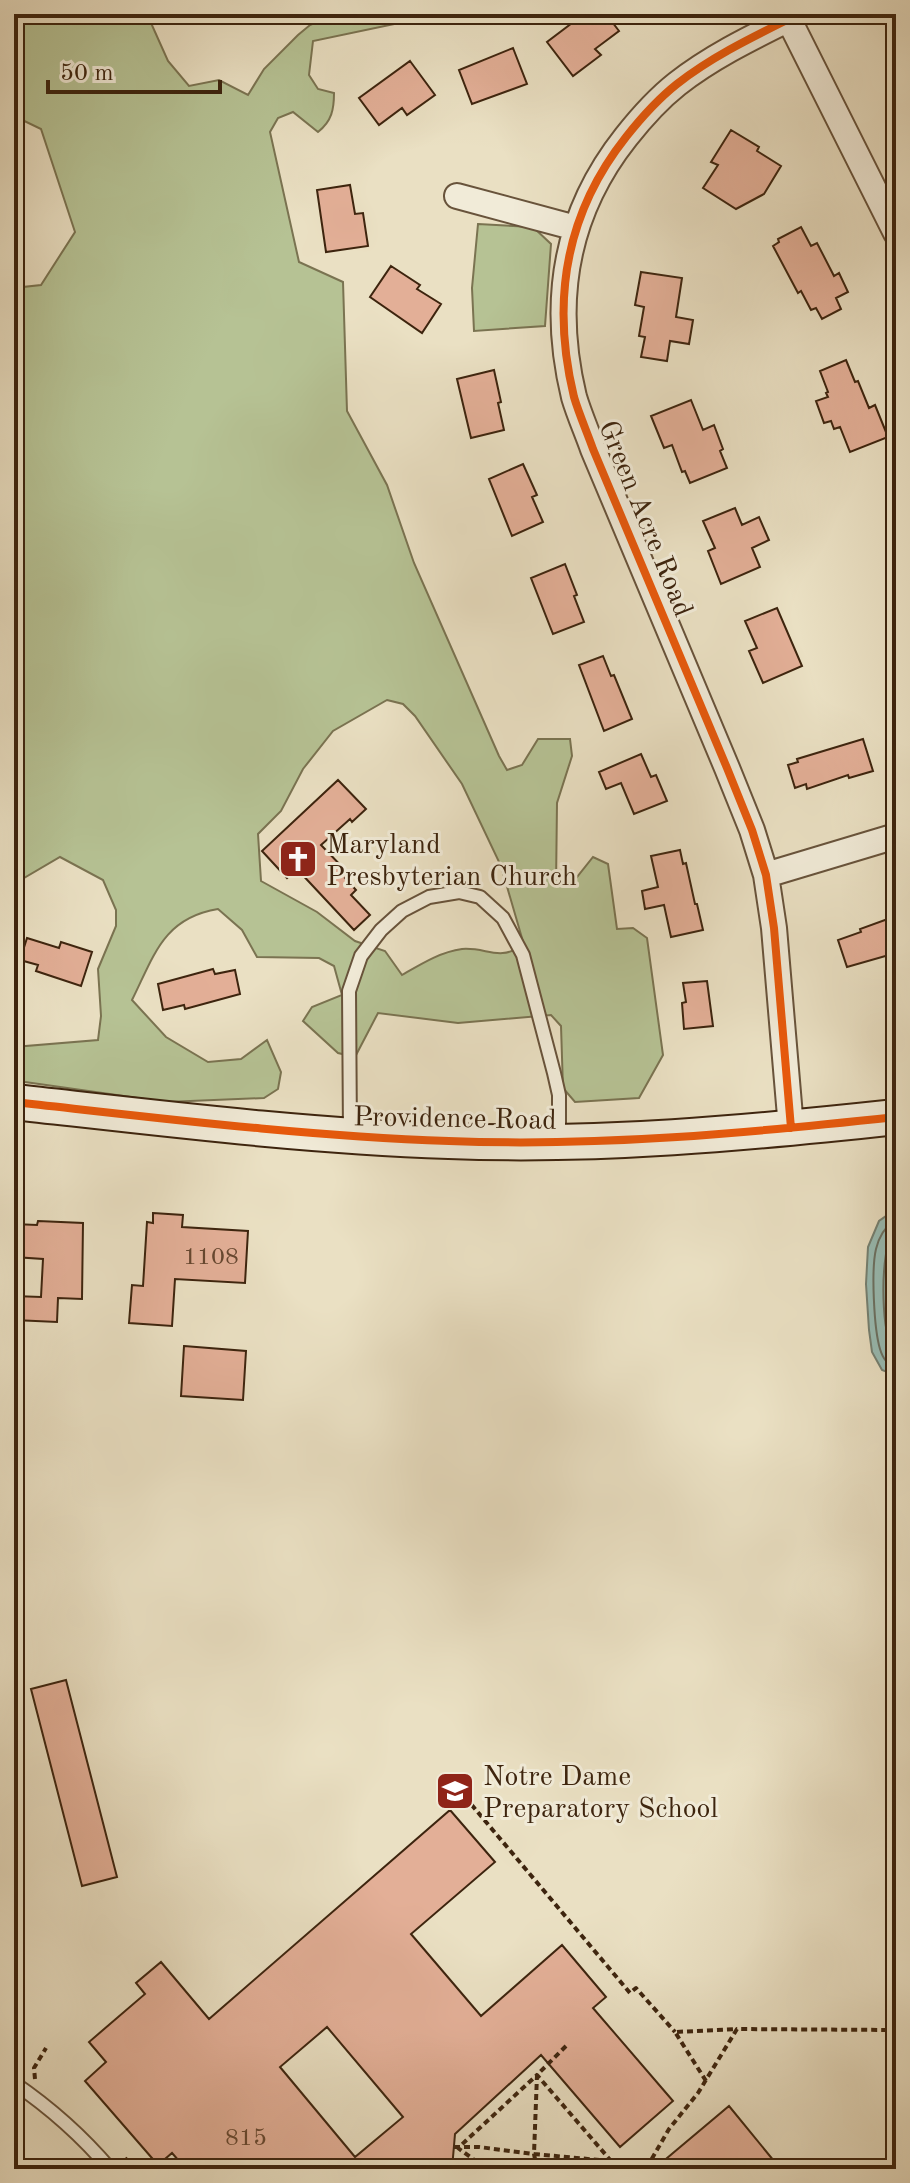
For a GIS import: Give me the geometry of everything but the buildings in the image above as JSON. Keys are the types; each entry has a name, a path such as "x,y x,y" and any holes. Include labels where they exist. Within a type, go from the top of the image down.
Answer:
{"street":[{"name":"Green Acre Road","path":"791,16 714,58 675,85 642,117 612,155 591,189 576,228 567,266 564,299 566,349 575,398 599,463 732,780 766,875 774,928 791,1128"},
{"path":"791,16 896,233"},
{"path":"457,196 576,228"},
{"path":"766,875 896,836"},
{"name":"Providence Road","path":"14,1102 269,1130 462,1142 559,1142 682,1136 896,1117"}],"lane":[{"path":"350,1137 349,991 361,956 381,930 402,911 429,897 459,892 480,897 503,918 523,955 559,1095 559,1142"},
{"path":"14,2083 57,2116 110,2169"}],"path":[{"path":"465,1797 630,1993 636,1988 675,2032 706,2081"},
{"path":"675,2032 737,2029 896,2030"},
{"path":"635,2169 650,2162 669,2129 706,2081 737,2029"},
{"path":"456,2148 566,2046"},
{"path":"537,2075 534,2154 537,2169"},
{"path":"537,2075 618,2169"},
{"path":"456,2148 479,2147 610,2161"},
{"path":"456,2148 485,2169"}],"green space":[{"path":"36,14 147,14 168,61 189,86 219,80 248,95 264,69 298,35 310,25 334,14 442,14 313,41 309,75 318,89 334,93 329,119 318,132 293,112 278,118 270,132 299,262 343,282 347,411 387,485 414,563 499,756 507,770 522,765 538,739 570,739 572,756 557,803 556,886 573,882 593,857 608,864 617,929 633,928 647,938 663,1055 639,1098 575,1102 563,1088 561,1026 551,1015 458,1023 378,1013 355,1057 338,1053 303,1021 312,1007 342,995 334,966 319,958 257,957 242,930 218,909 199,914 172,930 154,954 132,1000 166,1037 208,1062 241,1059 267,1040 281,1072 278,1089 264,1098 166,1102 14,1078 14,1047 98,1040 101,1016 98,969 116,926 116,910 103,880 60,857 14,887 14,400 22,375 14,339 14,288 41,285 75,232 41,129 14,116 14,24 37,18","holes":["387,700 403,704 415,716 462,784 501,866 524,945 507,953 462,949 431,959 402,975 385,951 355,941 317,912 261,881 258,834 281,811 303,769 333,731"]},
{"path":"478,224 533,227 551,244 545,326 474,331 472,288"}],"water":[{"path":"896,1209 895,1375 882,1370 872,1352 866,1284 868,1247 879,1221"}],"cycle path":[{"path":"791,1128 774,928 766,875 752,830 574,397 567,362 564,293 568,260 589,197 605,166 626,137 656,102 691,74 736,46 799,14"},
{"path":"14,1102 285,1131 394,1139 505,1142 673,1137 896,1117"}],"place":[{"name":"Maryland Presbyterian Church","path":"298,859"},
{"name":"Notre Dame Preparatory School","path":"455,1791"}]}
